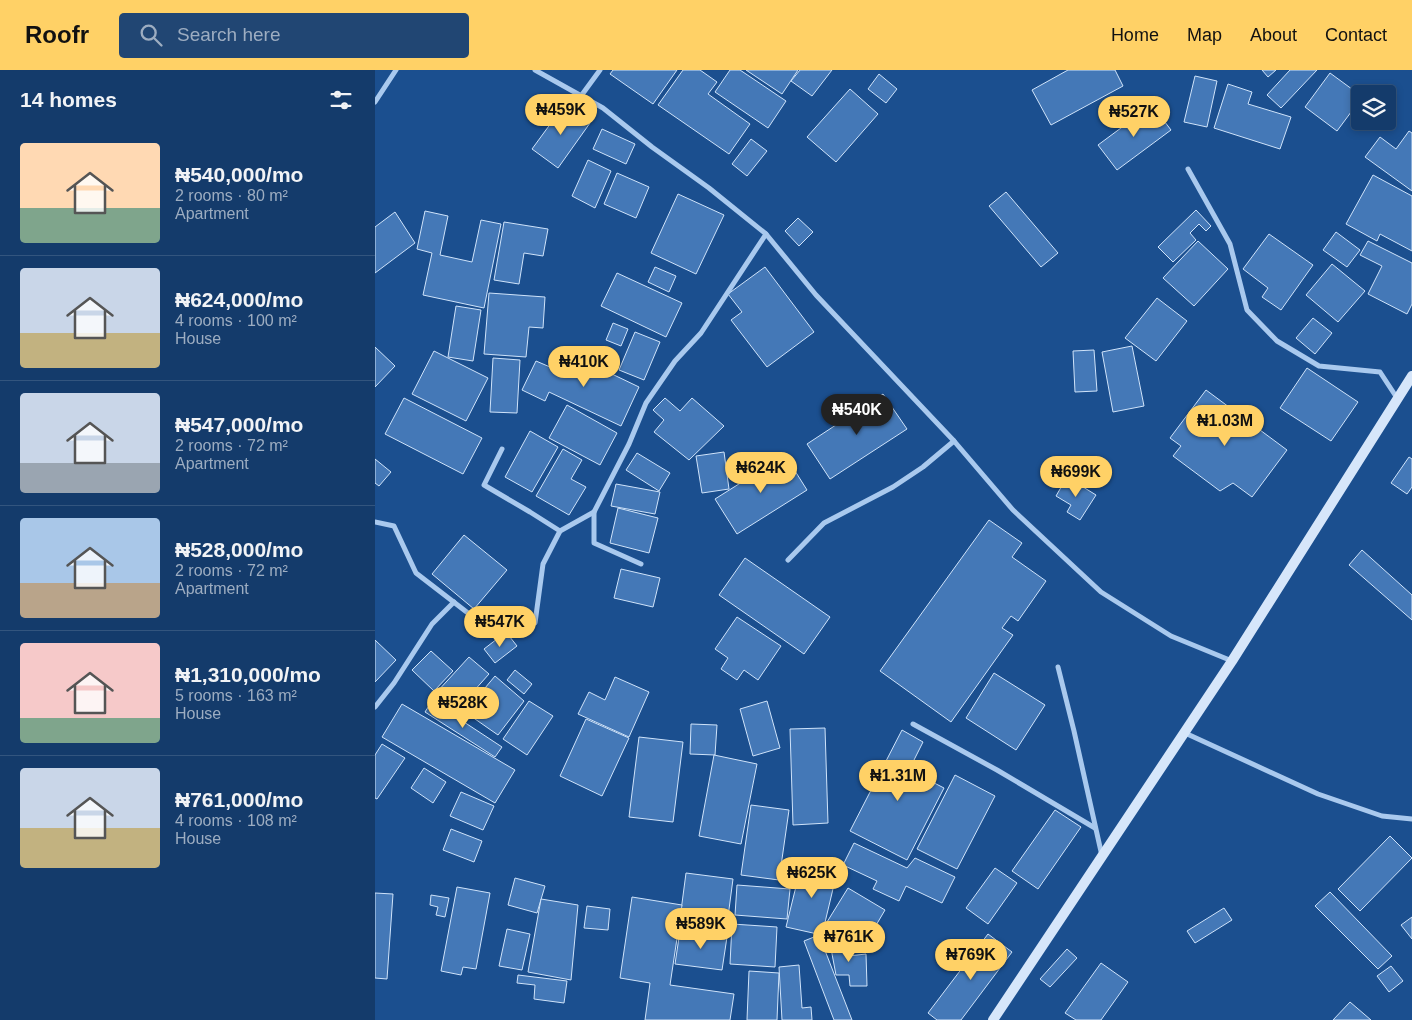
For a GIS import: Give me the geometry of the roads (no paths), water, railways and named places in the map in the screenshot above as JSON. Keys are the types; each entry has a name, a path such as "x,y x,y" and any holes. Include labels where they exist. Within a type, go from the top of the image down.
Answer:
{"main road":[{"path":"993,1020 1233,661 1412,376"}],"street":[{"path":"375,102 396,70"},
{"path":"535,70 603,108 652,147 709,188 766,234 816,295 954,441 1013,510 1101,592 1171,636 1233,661"},
{"path":"581,96 600,70"},
{"path":"1188,169 1230,244 1247,310 1277,341 1319,366 1380,372 1397,398"},
{"path":"641,564 594,543 594,512 629,444 646,404 675,361 701,333 766,234"},
{"path":"788,560 824,523 893,487 923,467 954,441"},
{"path":"502,449 484,485 560,531"},
{"path":"375,522 394,526 415,573 477,620 535,623 543,564 560,531 594,512"},
{"path":"375,707 394,683 432,624 454,602"},
{"path":"1058,666 1103,858"},
{"path":"913,724 997,770 1095,828"},
{"path":"1185,733 1318,794 1382,816 1412,819"}]}
